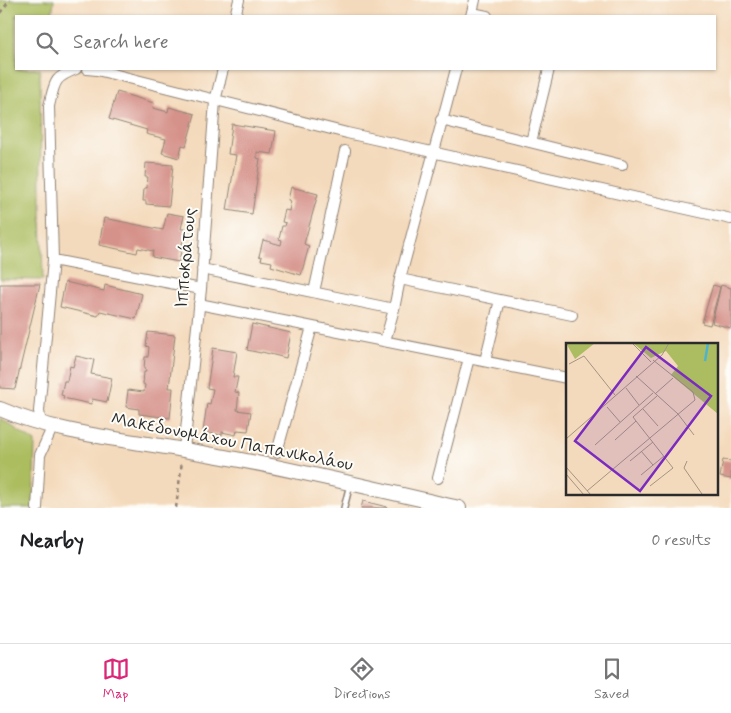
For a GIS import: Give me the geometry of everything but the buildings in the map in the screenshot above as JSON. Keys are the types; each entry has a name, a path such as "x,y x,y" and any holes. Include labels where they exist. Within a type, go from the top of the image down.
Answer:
{"street":[{"path":"235,15 239,0"},
{"path":"471,14 475,0"},
{"path":"37,508 40,455 46,426 39,411 53,260 49,106 55,81 74,70"},
{"path":"97,70 347,134 731,219"},
{"name":"Ιπποκράτους","path":"184,450 199,304 215,101 223,70"},
{"path":"386,341 400,279 456,70"},
{"path":"531,142 549,70"},
{"path":"441,120 622,165"},
{"path":"314,292 345,151"},
{"path":"53,260 200,290"},
{"path":"202,269 394,309"},
{"path":"400,279 572,314"},
{"path":"485,361 500,300"},
{"path":"199,304 566,378"},
{"path":"277,452 312,327"},
{"path":"438,478 469,358"},
{"name":"Μακεδονομάχου Παπανικολάου","path":"0,409 46,426 184,450 459,508"}],"lane":[{"path":"344,508 350,484"}],"path":[{"path":"0,13 10,0"},
{"path":"176,508 184,450"}],"green space":[{"path":"0,0 54,0 52,15 15,15 15,70 40,70 43,280 0,279"},
{"path":"0,418 35,442 33,508 0,508"}]}
